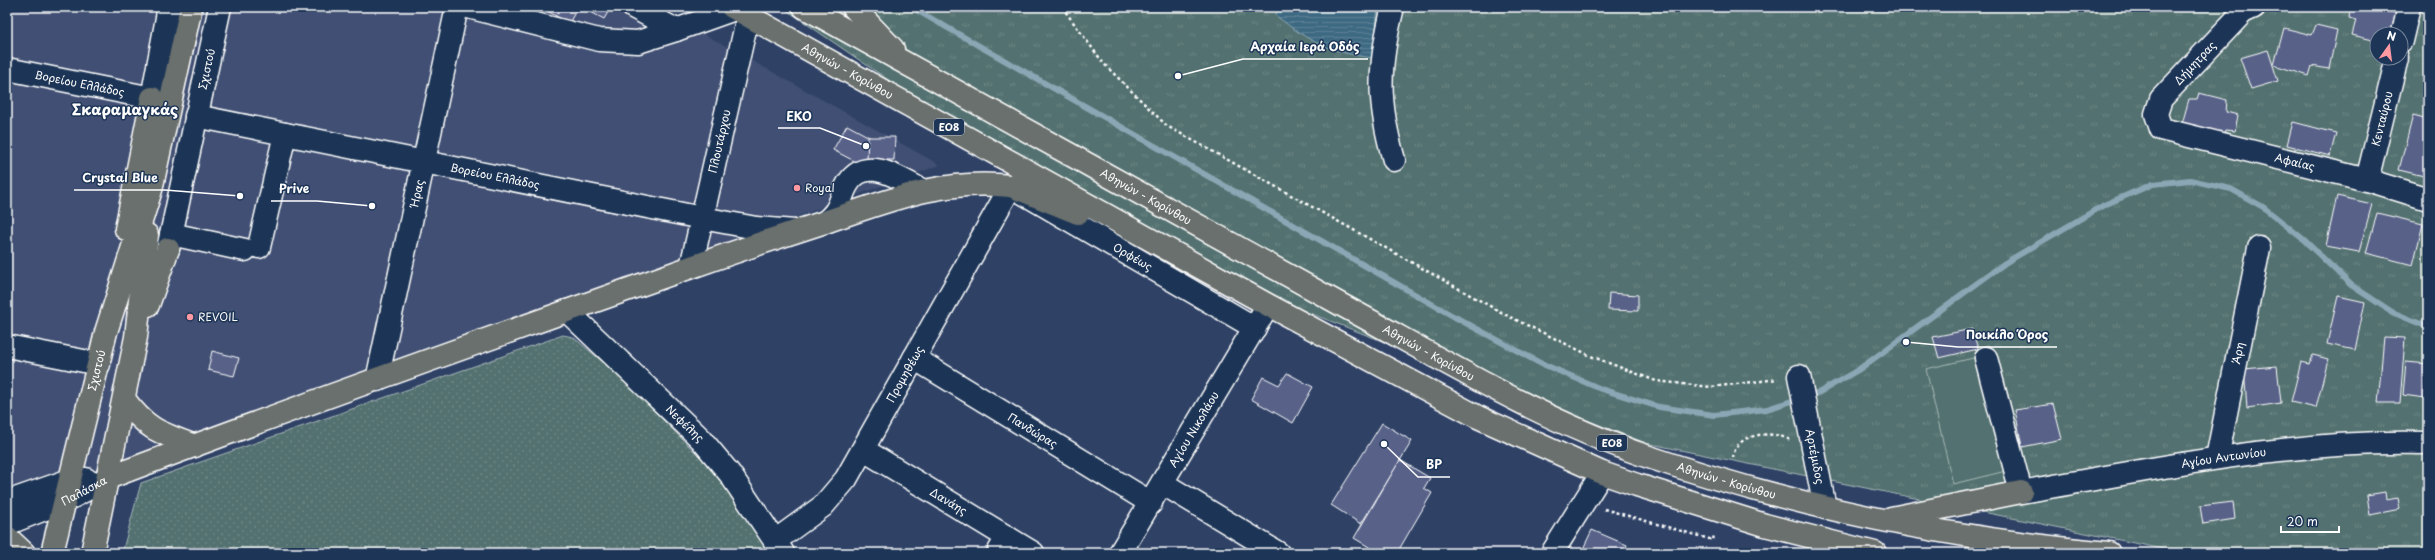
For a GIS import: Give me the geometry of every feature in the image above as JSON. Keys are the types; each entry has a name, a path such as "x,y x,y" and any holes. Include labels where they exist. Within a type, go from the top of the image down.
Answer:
{"main road":[{"name":"Σχιστού","path":"52,553 106,332 151,190 191,7"},
{"name":"Αθηνών - Κορίνθου","path":"804,7 1181,217 1496,388 1551,416 1646,456 1825,508 1880,521 2005,542 2109,553"},
{"path":"853,7 906,63"},
{"name":"Αθηνών - Κορίνθου","path":"738,11 1166,249 1432,394 1538,445 1602,473 1745,519 1875,553"},
{"path":"106,332 152,98"},
{"path":"108,478 691,267 795,231 922,190 958,184 986,183 1010,186 1166,249"},
{"name":"Σχιστού","path":"92,553 136,337 151,190"},
{"path":"136,337 170,241"},
{"path":"124,399 147,426 157,432 195,446"},
{"path":"1880,521 2021,492"},
{"path":"7,537 24,553"}],"street":[{"path":"152,98 169,7"},
{"name":"Σχιστού","path":"170,241 220,7"},
{"name":"Ήρας","path":"377,380 457,7"},
{"path":"468,7 524,14 599,40 638,42 738,11"},
{"path":"633,7 676,30"},
{"path":"1393,7 1383,57 1380,90 1384,124 1394,160"},
{"name":"Δήμητρας","path":"2161,129 2156,114 2161,99 2243,12 2254,7"},
{"path":"2405,26 2409,7"},
{"name":"Πλουτάρχου","path":"691,267 702,218 738,11"},
{"name":"Κενταύρου","path":"2367,180 2395,66"},
{"name":"Βορείου Ελλάδος","path":"7,69 152,98"},
{"name":"Βορείου Ελλάδος","path":"196,116 702,218 756,228 795,231"},
{"name":"Αφαίας","path":"2161,129 2367,180 2428,199"},
{"path":"288,167 289,135"},
{"path":"170,241 252,249 289,135"},
{"path":"825,222 837,212 848,182 858,174 871,170 882,170 895,174 922,190"},
{"name":"Ορφέως","path":"1010,186 1255,328"},
{"name":"Προμηθέως","path":"779,547 823,506 846,480 1010,186"},
{"name":"Άρη","path":"2217,458 2259,248"},
{"name":"Αγίου Νικολάου","path":"1120,553 1268,305"},
{"name":"Νεφέλης","path":"567,311 700,439 730,474 779,547"},
{"path":"7,346 99,364"},
{"name":"Πανδώρας","path":"914,358 1151,503"},
{"path":"1986,358 2021,492"},
{"name":"Αρτέμιδος","path":"1799,376 1806,405 1825,508"},
{"name":"Αγίου Αντωνίου","path":"2021,492 2270,450 2387,442 2428,443"},
{"name":"Δανάης","path":"864,450 1002,545 1033,553"},
{"path":"1552,553 1602,473"},
{"name":"Παλάσκα","path":"7,502 70,480 108,478"},
{"name":"Παλάσκα","path":"7,524 65,501 108,478"},
{"path":"1162,483 1278,553"}],"path":[{"path":"1062,7 1104,64 1167,126 1506,315 1593,357 1656,381 1711,387 1799,376"},
{"path":"1732,458 1740,445 1759,435 1772,434 1791,441"},
{"path":"1584,502 1713,540 1714,535"}],"shaded area":[{"path":"7,7 655,7 940,165 7,501"},
{"path":"1280,7 1378,7 1373,58 1357,56 1332,49 1299,33 1275,15"}],"green space":[{"path":"782,7 2428,7 2428,553 2183,553 1646,443 1123,241"},
{"path":"563,335 573,337 616,373 718,475 769,553 122,553 141,483"},
{"path":"1982,356 2010,470 1953,484 1926,369"}],"building":[{"path":"552,7 578,7 569,23 549,12"},
{"path":"581,7 611,7 604,19"},
{"path":"2351,7 2396,13 2392,26 2369,26 2369,39 2352,35 2356,20 2349,18"},
{"path":"2316,25 2337,30 2329,69 2312,66 2309,76 2274,65 2284,28 2312,35"},
{"path":"2268,50 2278,81 2251,89 2240,58"},
{"path":"2199,93 2227,100 2226,112 2238,115 2235,131 2225,130 2224,135 2182,124 2189,99 2197,99"},
{"path":"2413,115 2428,119 2428,177 2399,170"},
{"path":"2293,122 2336,133 2330,156 2287,145"},
{"path":"847,125 877,141 864,166 833,150"},
{"path":"868,137 895,137 894,160 867,160"},
{"path":"2337,196 2372,204 2359,252 2326,246"},
{"path":"2377,213 2423,224 2413,265 2366,253"},
{"path":"1609,293 1638,295 1638,311 1608,310"},
{"path":"2338,296 2365,302 2355,350 2327,344"},
{"path":"1972,329 1978,349 1939,358 1933,337"},
{"path":"2384,337 2405,338 2400,403 2378,403"},
{"path":"212,351 239,358 234,376 208,370"},
{"path":"2313,355 2328,359 2316,408 2291,402 2301,362 2310,364"},
{"path":"2406,362 2428,364 2425,398 2403,395"},
{"path":"2277,366 2281,403 2247,408 2244,369"},
{"path":"1287,373 1313,387 1293,423 1251,399 1263,377 1279,385"},
{"path":"2053,404 2062,439 2022,447 2015,410"},
{"path":"1382,423 1412,441 1361,524 1331,505"},
{"path":"1400,460 1430,478 1424,488 1432,493 1397,553 1379,553 1354,538"},
{"path":"2385,492 2386,500 2398,498 2400,509 2370,515 2367,495"},
{"path":"2233,502 2235,519 2203,524 2200,506"},
{"path":"1592,530 1627,545 1624,553 1581,553"}],"waterway":[{"path":"911,7 1453,316 1538,362 1601,389 1659,407 1714,415 1767,409 1820,392 1858,370 2005,263 2104,205 2153,184 2190,180 2231,189 2263,207 2303,239 2351,285 2392,312 2428,327"}],"place":[{"name":"Αρχαία Ιερά Οδός","path":"1178,76"},
{"name":"EKO","path":"866,146"},
{"name":"Royal","path":"797,188"},
{"name":"Crystal Blue","path":"240,196"},
{"name":"Prive","path":"372,206"},
{"name":"REVOIL","path":"190,317"},
{"name":"Ποικίλο Όρος","path":"1906,342"},
{"name":"BP","path":"1384,444"}],"district":[{"name":"Σκαραμαγκάς","path":"125,110"}]}
